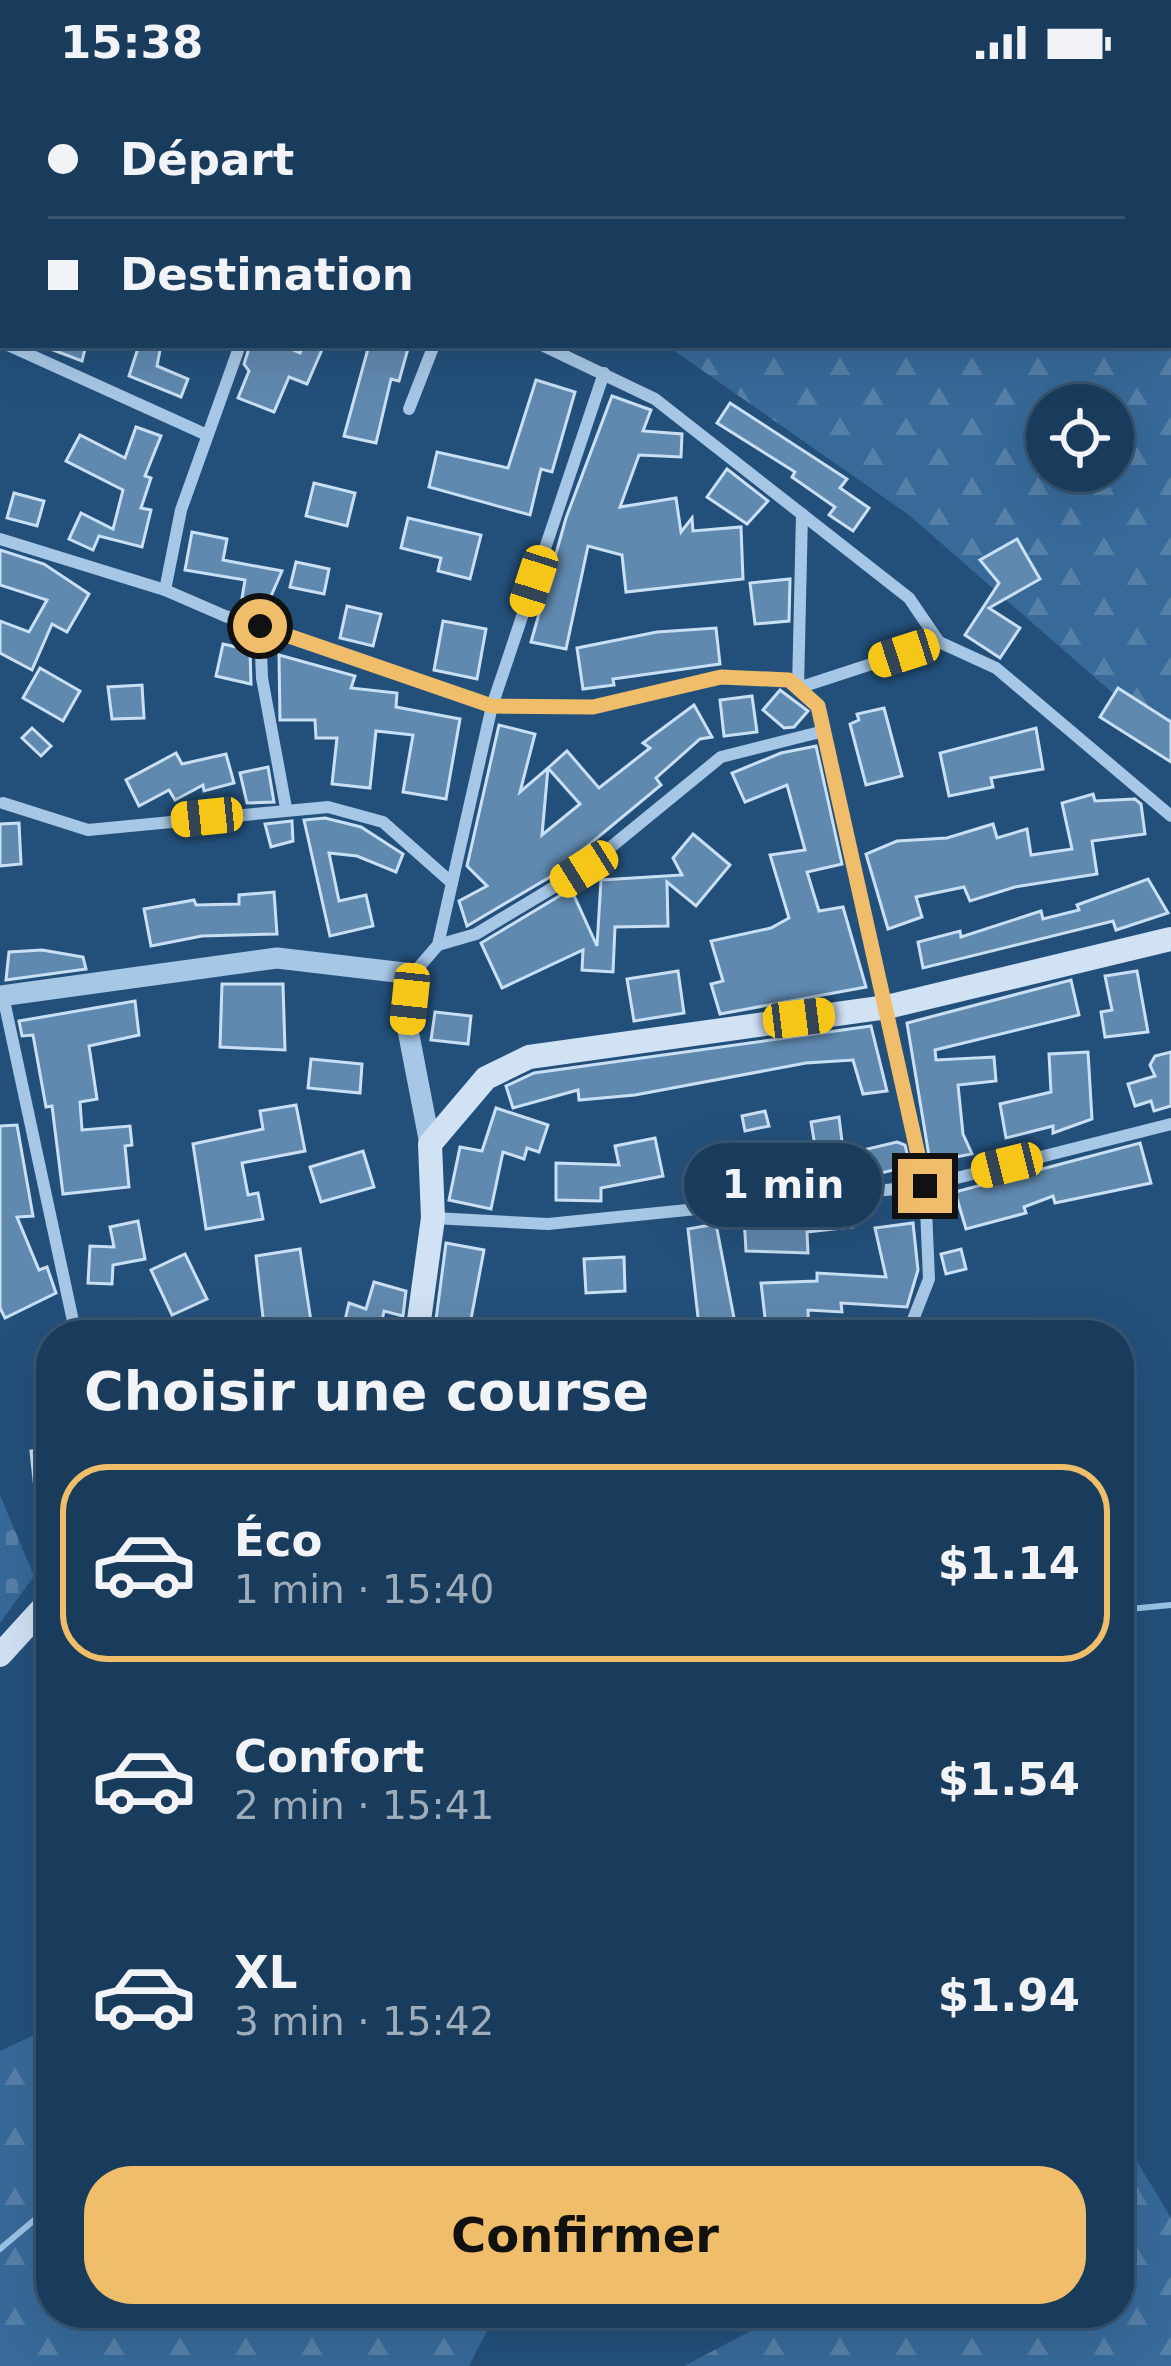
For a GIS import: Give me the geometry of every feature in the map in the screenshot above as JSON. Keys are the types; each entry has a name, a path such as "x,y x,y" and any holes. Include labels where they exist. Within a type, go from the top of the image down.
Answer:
{"main road":[{"path":"419,1320 433,1218 430,1144 486,1078 529,1057 886,1007 1171,939"},
{"path":"0,1655 36,1615"}],"street":[{"path":"13,348 207,435"},
{"path":"166,590 181,510 239,348"},
{"path":"409,409 433,348"},
{"path":"549,348 655,399 909,598 939,642 996,668 1171,816"},
{"path":"430,1144 407,1024 413,974 438,945 492,706 604,373"},
{"path":"798,688 802,514"},
{"path":"0,539 166,590 492,706 593,707 721,677 789,680 818,706 925,1186 929,1279 913,1320"},
{"path":"260,626 262,678 286,808"},
{"path":"798,688 939,642"},
{"path":"438,945 476,934 584,869 721,758 824,731"},
{"path":"3,803 88,830 328,807 382,822 452,884"},
{"path":"73,1320 2,996 277,958 413,974"},
{"path":"433,1218 548,1224 925,1186 1171,1124"}],"green space":[{"path":"670,348 1171,348 1171,744 909,515"},
{"path":"0,1495 34,1576 0,1623"},
{"path":"36,2034 36,2328 488,2328 469,2366 0,2366 0,2051"},
{"path":"1134,2156 1171,2218 1171,2366 684,2366 756,2328 1134,2328"}],"building":[{"path":"48,348 85,348 82,361"},
{"path":"138,348 160,348 157,366 188,379 181,397 129,376"},
{"path":"249,348 289,348 300,353 302,348 323,348 307,384 289,377 274,412 238,398 249,371 244,364"},
{"path":"368,348 408,348 399,381 391,379 376,443 344,436"},
{"path":"536,380 575,392 552,472 541,469 530,515 429,487 437,452 508,468"},
{"path":"612,396 651,410 643,431 682,434 681,457 639,455 620,507 676,498 681,532 692,518 693,531 741,527 743,579 626,592 622,555 588,546 566,649 531,642 566,518"},
{"path":"730,403 847,479 840,488 869,508 853,531 829,515 835,507 792,477 795,472 717,423"},
{"path":"136,427 161,436 145,476 151,478 141,508 151,510 142,547 99,536 93,550 69,539 81,513 113,529 123,490 66,461 80,435 125,458"},
{"path":"727,469 768,501 747,524 707,497"},
{"path":"314,483 355,493 347,526 306,516"},
{"path":"14,493 44,501 37,526 7,518"},
{"path":"408,518 481,535 470,579 438,571 441,558 401,548"},
{"path":"192,532 227,539 223,560 282,571 268,603 242,598 245,580 185,570"},
{"path":"1017,539 1040,579 989,608 1020,628 1000,658 965,635 999,583 980,560"},
{"path":"0,550 44,564 89,594 67,632 52,624 32,670 0,653 0,621 29,632 47,600 0,585"},
{"path":"296,562 329,569 324,594 290,587"},
{"path":"790,579 789,621 755,624 750,583"},
{"path":"347,606 381,614 373,646 340,638"},
{"path":"443,621 486,629 477,679 434,670"},
{"path":"716,628 720,664 613,679 614,685 583,689 577,648 657,632"},
{"path":"223,644 250,650 251,684 216,676"},
{"path":"279,655 355,676 351,688 397,693 396,707 460,719 446,799 403,792 413,735 376,731 370,788 332,784 337,738 316,738 315,720 280,720"},
{"path":"40,668 80,691 63,721 23,698"},
{"path":"142,685 144,718 112,719 108,687"},
{"path":"1118,688 1171,722 1171,762 1100,717"},
{"path":"780,690 808,711 794,727 784,728 763,710"},
{"path":"752,696 757,732 724,736 720,700"},
{"path":"694,705 712,737 700,739 656,778 661,785 550,877 467,926 459,901 487,886 467,866 499,725 535,734 520,792 567,751 599,788 650,748 643,743","holes":["548,768 580,804 542,835"]},
{"path":"884,708 902,776 866,785 850,724 859,720 857,714"},
{"path":"32,728 51,746 41,756 22,738"},
{"path":"1036,728 1043,769 991,778 993,787 949,796 940,753"},
{"path":"816,746 842,864 807,872 819,911 843,907 866,987 720,1014 711,984 723,981 711,941 771,928 789,918 770,855 805,850 787,785 745,802 732,773 781,753"},
{"path":"176,753 182,764 226,754 234,783 204,791 203,785 175,800 169,790 139,806 126,780"},
{"path":"268,767 274,802 247,803 240,773"},
{"path":"1093,794 1095,801 1135,799 1141,804 1145,834 1092,841 1097,874 1015,887 970,901 964,887 916,897 922,917 888,929 866,854 897,841 947,838 993,824 997,838 1027,829 1031,855 1072,849 1062,803"},
{"path":"325,818 361,827 403,854 396,872 357,856 329,853 339,901 366,895 373,926 330,936 304,820"},
{"path":"292,821 293,841 271,847 265,824"},
{"path":"19,823 21,864 0,866 0,824"},
{"path":"693,834 730,865 696,906 667,882 668,926 615,927 613,972 582,970 583,950 502,988 481,943 571,889 597,946 601,880 682,875 673,858"},
{"path":"1148,879 1168,913 1116,930 1113,921 923,968 918,942 960,931 961,937 1041,911 1043,919 1079,910 1077,905"},
{"path":"274,892 277,934 202,936 151,946 144,909 194,900 196,905 239,904 239,895"},
{"path":"42,950 83,957 86,969 6,980 9,952"},
{"path":"678,971 684,1013 634,1021 627,979"},
{"path":"1137,971 1148,1032 1105,1037 1101,1012 1112,1010 1105,976"},
{"path":"1071,980 1079,1015 935,1050 936,1060 994,1057 996,1081 958,1085 963,1134 972,1154 930,1162 907,1023"},
{"path":"222,984 283,984 285,1050 220,1047"},
{"path":"135,1001 139,1035 89,1046 97,1099 80,1102 82,1130 130,1126 132,1145 125,1146 129,1187 63,1194 52,1106 46,1107 33,1035 22,1036 19,1021"},
{"path":"435,1012 471,1016 468,1044 431,1040"},
{"path":"871,1026 887,1091 863,1094 853,1060 806,1063 635,1095 579,1100 578,1090 513,1108 506,1086 534,1073"},
{"path":"1088,1052 1092,1119 1053,1133 1053,1126 1006,1138 1000,1104 1051,1092 1049,1054"},
{"path":"1171,1052 1171,1106 1154,1111 1151,1101 1135,1106 1128,1084 1155,1076 1150,1065 1155,1056"},
{"path":"311,1059 362,1064 360,1093 308,1088"},
{"path":"296,1105 305,1151 242,1163 248,1195 258,1193 263,1219 206,1229 193,1144 263,1129 260,1111"},
{"path":"496,1108 548,1125 539,1152 527,1148 524,1159 503,1152 491,1209 449,1200 460,1147 482,1151"},
{"path":"765,1111 769,1126 745,1131 742,1116"},
{"path":"839,1117 845,1166 819,1170 811,1122"},
{"path":"17,1125 33,1216 17,1217 39,1270 47,1267 56,1293 5,1318 0,1308 0,1126"},
{"path":"655,1138 663,1176 601,1188 601,1201 556,1200 556,1163 619,1165 615,1146"},
{"path":"897,1142 905,1145 910,1166 873,1175 867,1149"},
{"path":"1140,1143 1151,1183 1055,1203 1053,1196 1024,1207 1026,1213 966,1229 955,1192"},
{"path":"363,1151 374,1187 321,1202 310,1167"},
{"path":"849,1204 852,1227 807,1232 808,1253 746,1251 744,1217 818,1212 817,1207"},
{"path":"138,1221 145,1259 113,1265 112,1284 88,1283 90,1246 114,1247 110,1227"},
{"path":"913,1223 918,1270 907,1307 841,1303 842,1312 808,1310 808,1320 765,1320 761,1283 817,1281 817,1273 886,1277 875,1228"},
{"path":"716,1224 734,1320 698,1320 688,1229"},
{"path":"446,1243 484,1250 471,1320 436,1320"},
{"path":"300,1249 311,1320 263,1320 256,1256"},
{"path":"961,1249 966,1269 946,1274 941,1254"},
{"path":"185,1254 207,1299 172,1315 151,1270"},
{"path":"624,1257 625,1291 586,1293 584,1259"},
{"path":"374,1282 406,1291 403,1316 384,1311 382,1320 345,1320 349,1303 366,1309"},
{"path":"36,1450 36,1489 35,1489 31,1451"}],"waterway":[{"path":"1134,1609 1171,1605"},
{"path":"0,2249 36,2219"}],"route":[{"path":"260,626 492,706 593,707 721,677 789,680 818,706 925,1186"}]}
